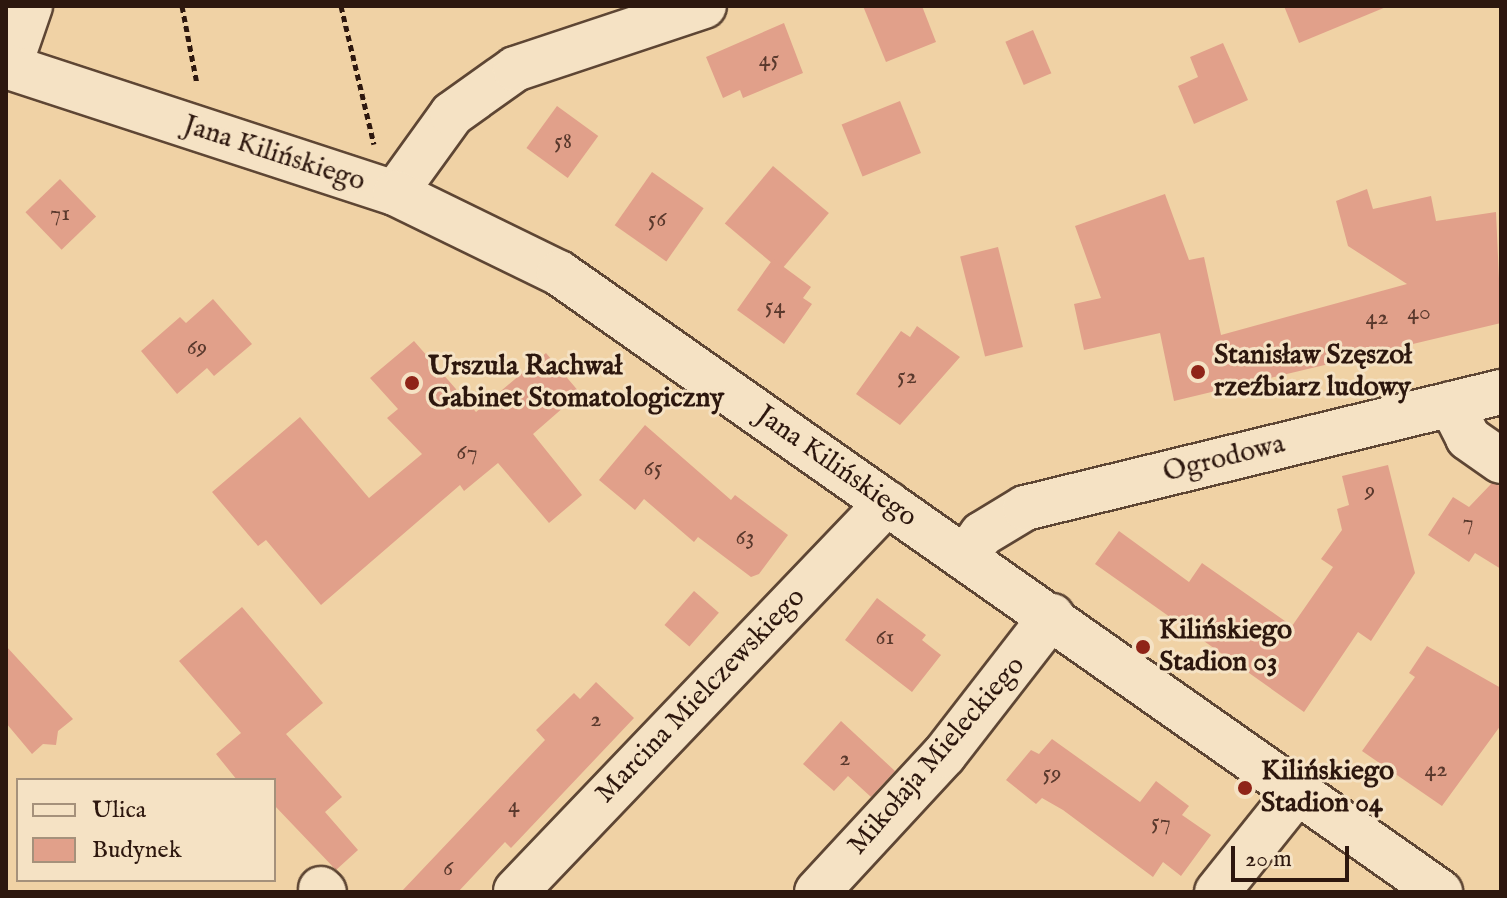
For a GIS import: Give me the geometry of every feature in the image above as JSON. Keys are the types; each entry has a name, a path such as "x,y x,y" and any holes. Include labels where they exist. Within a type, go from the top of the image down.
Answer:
{"street":[{"path":"8,66 30,6"},
{"path":"395,193 452,114 504,76 704,6"},
{"name":"Jana Kilińskiego","path":"8,66 395,193 559,273 1052,616 1440,892"},
{"name":"Ogrodowa","path":"965,558 982,534 1025,508 1501,392"},
{"path":"1451,404 1468,438 1501,461"},
{"name":"Marcina Mielczewskiego","path":"516,891 887,503"},
{"name":"Mikołaja Mieleckiego","path":"817,892 944,755 1052,616"},
{"path":"1217,892 1297,792"}],"path":[{"path":"182,6 198,80 195,93"},
{"path":"341,6 373,133 372,156"}],"building":[{"path":"863,6 922,6 936,42 886,62"},
{"path":"1284,6 1386,6 1386,7 1299,43"},
{"path":"784,23 803,73 743,98 740,90 723,98 706,57"},
{"path":"1033,30 1051,73 1024,85 1005,42"},
{"path":"1223,43 1248,100 1194,124 1178,86 1198,77 1190,57"},
{"path":"900,101 921,153 863,177 842,125"},
{"path":"557,106 598,136 568,178 526,148"},
{"path":"773,166 829,213 781,270 725,223"},
{"path":"652,172 704,208 666,261 615,225"},
{"path":"60,179 96,216 62,250 25,212"},
{"path":"1367,189 1373,209 1431,196 1436,221 1496,212 1501,323 1174,401 1160,333 1084,350 1074,304 1101,298 1075,226 1165,194 1189,260 1204,257 1221,335 1407,284 1348,246 1336,201"},
{"path":"998,247 1023,347 985,356 960,256"},
{"path":"773,259 811,287 803,298 812,304 784,344 737,310"},
{"path":"213,299 252,344 214,376 207,368 177,394 141,351 180,317 186,323"},
{"path":"917,326 960,357 900,425 856,394 901,331 910,337"},
{"path":"414,341 476,412 546,353 580,393 533,434 582,495 549,523 498,463 464,491 460,485 321,605 266,540 258,546 212,492 300,417 369,498 422,454 387,418 398,409 370,378"},
{"path":"645,425 731,500 735,495 788,535 759,574 751,577 698,537 694,542 644,499 635,510 599,480"},
{"path":"1388,465 1415,573 1371,641 1358,632 1304,712 1095,564 1119,531 1189,582 1202,563 1292,626 1333,567 1321,559 1342,530 1337,509 1349,505 1342,476"},
{"path":"1492,483 1501,486 1501,569 1475,553 1469,562 1428,535 1453,497 1469,507"},
{"path":"694,591 719,613 689,647 664,625"},
{"path":"877,598 926,635 922,640 941,655 912,692 845,640"},
{"path":"242,607 323,703 286,734 342,797 325,812 358,850 336,870 276,807 276,778 235,778 216,754 241,733 179,661"},
{"path":"6,646 73,719 58,731 56,745 43,744 32,754 6,723"},
{"path":"1427,646 1501,688 1501,725 1442,806 1362,751 1415,677 1409,673"},
{"path":"596,682 634,718 511,848 505,842 458,892 401,892 545,740 536,730 574,693 580,699"},
{"path":"841,721 895,771 871,797 848,776 834,791 803,764"},
{"path":"1052,739 1140,802 1156,781 1189,806 1182,815 1211,835 1181,876 1163,862 1153,877 1063,810 1042,798 1036,804 1006,780 1031,750 1039,754"}],"place":[{"name":"Stanisław Szęszoł rzeźbiarz ludowy","path":"1198,372"},
{"name":"Urszula Rachwał Gabinet Stomatologiczny","path":"412,383"},
{"name":"Kilińskiego Stadion 03","path":"1143,647"},
{"name":"Kilińskiego Stadion 04","path":"1245,788"}]}
